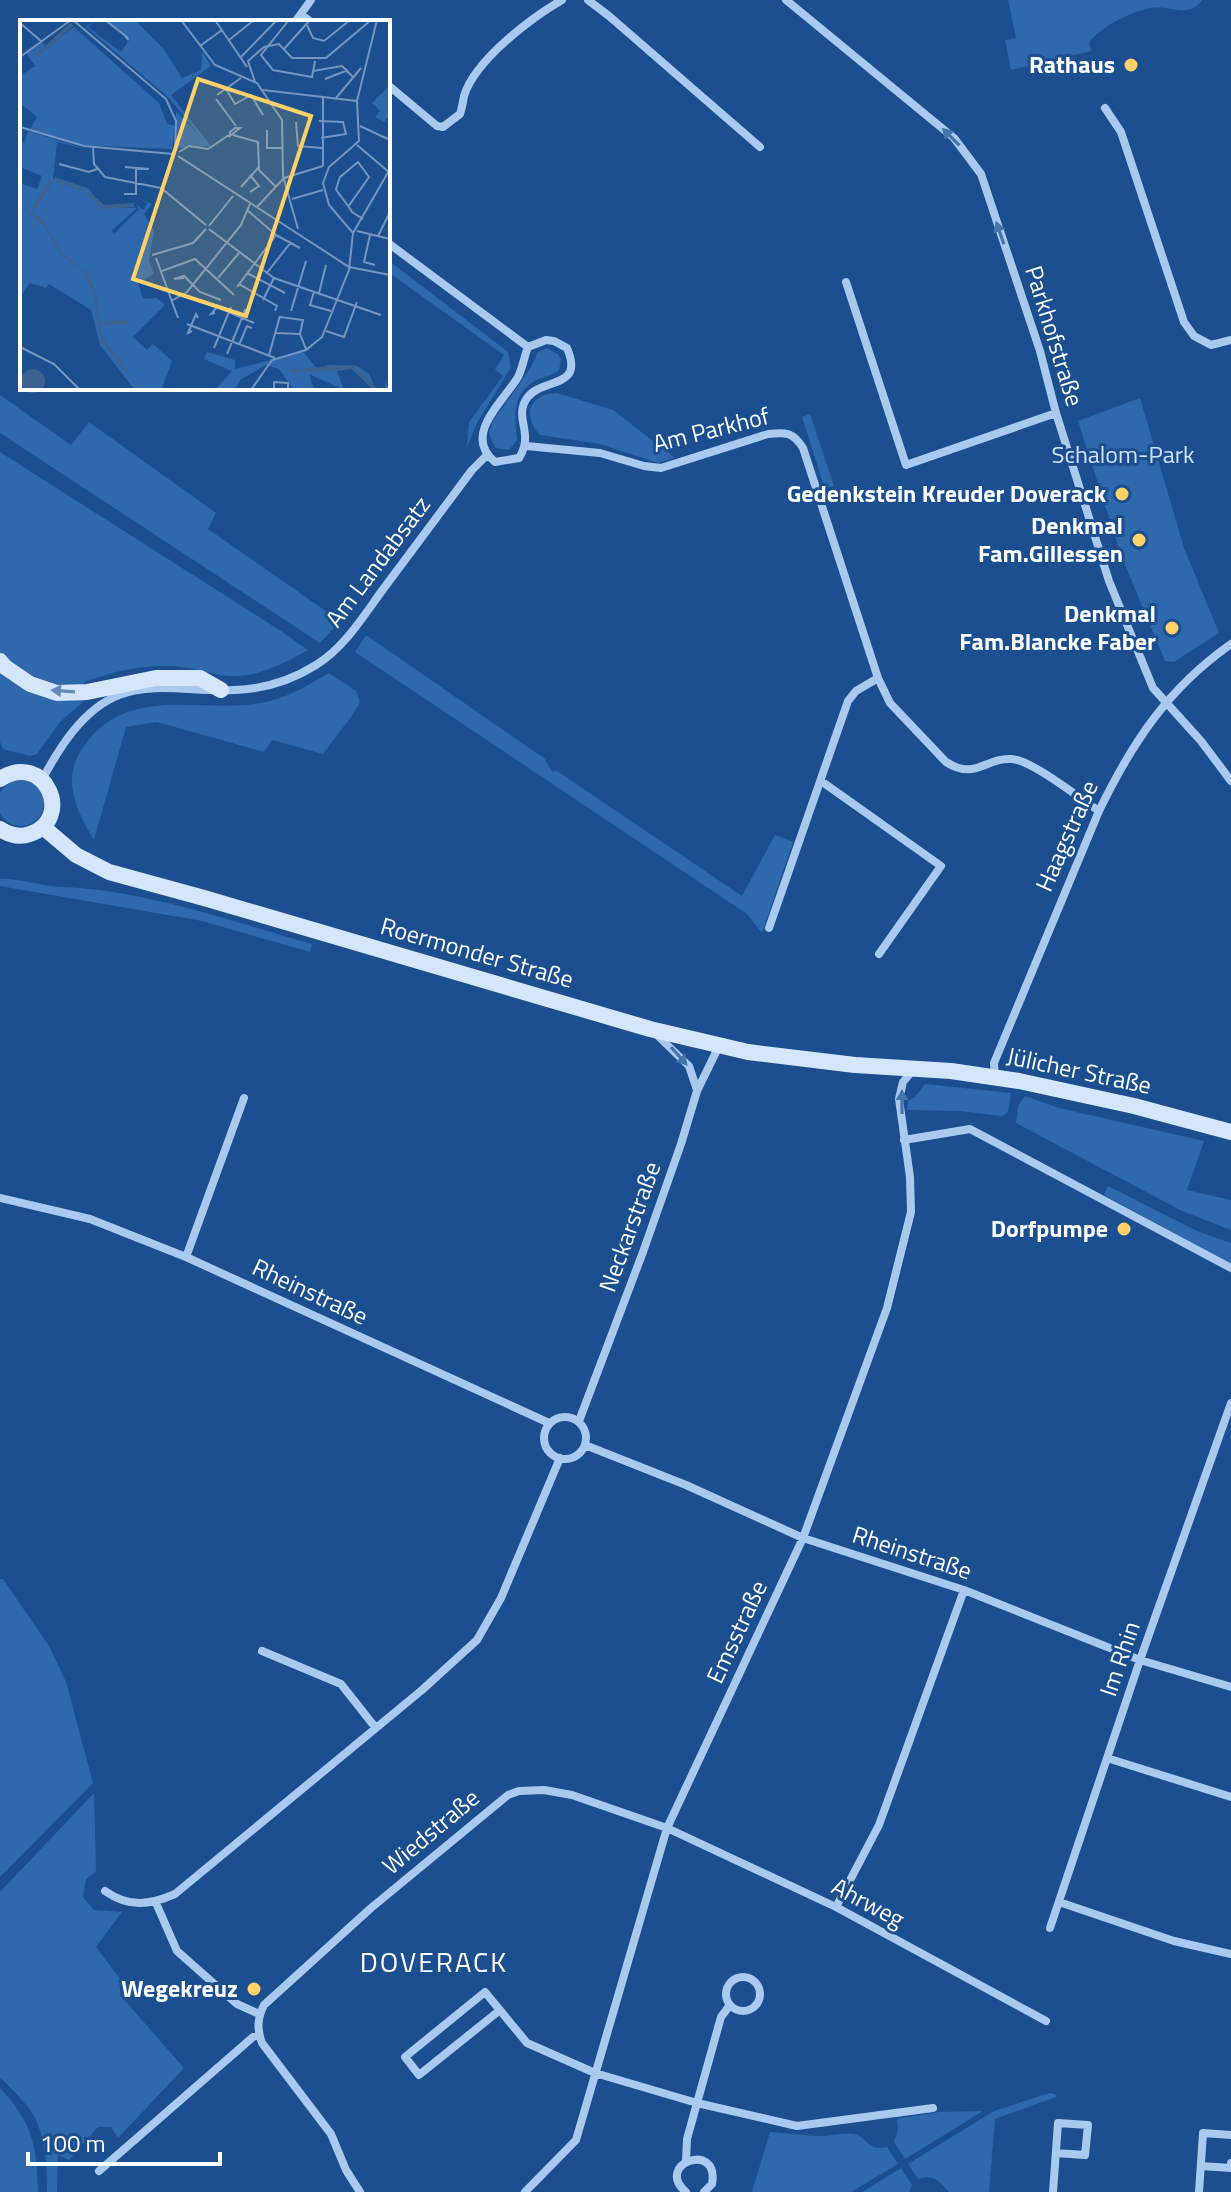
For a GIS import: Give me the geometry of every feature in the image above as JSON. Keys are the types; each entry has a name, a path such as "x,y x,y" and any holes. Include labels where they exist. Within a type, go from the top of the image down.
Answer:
{"main road":[{"path":"0,661 30,684 57,693 87,692 156,678 200,678 221,690"},
{"path":"0,829 23,836 43,827 52,809 52,798 42,780 23,771 1,776"},
{"name":"Roermonder Straße","path":"43,827 76,855 109,872 259,913 650,1029 719,1046 855,1065 914,1068"},
{"name":"Jülicher Straße","path":"914,1068 995,1077 1134,1106 1231,1132"}],"street":[{"path":"296,20 311,0"},
{"path":"390,87 437,126 443,127 460,114 464,94 499,49 536,15 562,0"},
{"path":"588,0 760,147"},
{"name":"Parkhofstraße","path":"786,0 954,138 981,174 1040,351 1056,413 1109,581 1153,688 1231,781"},
{"path":"301,14 308,20"},
{"path":"1105,108 1121,132 1184,322 1194,336 1211,345 1231,340"},
{"path":"390,244 528,347"},
{"path":"846,282 906,465 1056,413"},
{"path":"546,340 562,344 569,352 571,366 564,381 533,392 527,398 523,412 526,446 519,458 495,462 487,455 481,440 484,424 523,368 528,347 546,340"},
{"name":"Am Parkhof","path":"526,446 600,453 661,468 768,434 785,432 795,436 803,448 878,678 890,703 955,768 966,771 1009,758 1024,761 1099,811"},
{"name":"Am Landabsatz","path":"42,780 70,735 87,718 120,695 169,688 221,690 265,686 317,664 350,634 472,470 487,455"},
{"name":"Haagstraße","path":"995,1077 994,1063 1117,773 1166,700 1203,664 1231,644"},
{"path":"769,928 848,701 856,691 878,678"},
{"path":"821,781 941,866 879,954"},
{"path":"650,1029 689,1066 697,1091"},
{"name":"Neckarstraße","path":"579,1421 648,1238 697,1091 719,1046"},
{"name":"Emsstraße","path":"525,2192 576,2140 667,1828 803,1538 887,1308 911,1212 910,1177 899,1099 903,1082 914,1068"},
{"path":"186,1257 244,1098"},
{"path":"904,1140 970,1129 1231,1268"},
{"name":"Rheinstraße","path":"0,1198 90,1219 186,1257 549,1423 565,1417 579,1421"},
{"name":"Im Rhin","path":"1050,1928 1231,1403"},
{"path":"549,1423 545,1442 560,1458 575,1456 585,1445 586,1437 579,1421"},
{"name":"Rheinstraße","path":"585,1445 686,1485 803,1538 964,1590 1140,1660 1231,1687"},
{"path":"105,1891 117,1899 138,1904 156,1903 175,1894 477,1640 501,1598 560,1458"},
{"path":"836,1907 879,1825 964,1590"},
{"path":"262,1651 341,1684 375,1727"},
{"path":"1107,1758 1231,1797"},
{"name":"Wiedstraße","path":"259,2014 264,2005 371,1908 508,1795 519,1791 544,1790 572,1795 667,1828"},
{"name":"Ahrweg","path":"667,1828 836,1907 1046,2021"},
{"path":"1059,1902 1174,1941 1231,1954"},
{"path":"156,1903 177,1951 237,2004 259,2014 262,2043 331,2134 346,2170 360,2192"},
{"path":"749,1978 756,1983 760,1990 756,2006 749,2011 741,2011 730,2005 726,1995 733,1980 749,1978"},
{"path":"500,2010 419,2075 405,2057 485,1992 500,2010 527,2043 595,2073 697,2103 797,2126 933,2108"},
{"path":"686,2161 687,2139 721,2017 730,2005"},
{"path":"99,2171 259,2035"},
{"path":"1053,2192 1058,2123 1088,2125 1085,2155 1056,2153"},
{"path":"1199,2192 1203,2133 1231,2135"},
{"path":"686,2192 677,2181 680,2166 686,2161 700,2159 712,2169 712,2184 704,2192"},
{"path":"1201,2166 1231,2168 1231,2163"}],"green space":[{"path":"1008,0 1202,0 1190,9 1157,7 1133,13 1095,36 1089,42 1091,51 1011,70 1005,40 1016,38"},
{"path":"390,262 508,352 511,367 477,423 467,447 469,422 503,376 495,369 504,355 390,273"},
{"path":"547,348 558,354 561,360 559,370 535,381 522,392 516,407 517,440 509,450 495,448 489,433 493,421 530,369 538,352"},
{"path":"557,393 613,410 675,458 658,463 600,444 540,435 531,420 531,407 540,397"},
{"path":"0,395 71,445 89,422 216,513 208,529 340,621 320,643 0,433"},
{"name":"Schalom-Park","path":"1140,398 1184,548 1219,633 1174,662 1165,661 1121,555 1078,421"},
{"path":"810,414 834,486 825,489 802,417"},
{"path":"0,452 308,650 261,672 241,676 176,666 149,667 96,678 84,682 82,688 58,685 28,675 0,653"},
{"path":"366,635 545,759 552,772 557,771 742,896 775,835 793,842 762,933 747,914 355,652"},
{"path":"0,670 85,700 59,723 37,754 30,756 3,749 0,742"},
{"path":"329,673 356,691 360,702 323,754 272,740 264,752 157,722 126,727 94,840 77,807 72,784 76,761 82,749 101,727 123,714 146,707 249,705 274,700"},
{"path":"12,782 30,782 42,794 42,812 30,824 12,824 0,812 0,794"},
{"path":"0,879 92,889 155,900 312,944 310,952 202,921 0,886"},
{"path":"925,1084 1011,1093 1008,1112 1002,1116 907,1110 908,1101"},
{"path":"1025,1096 1059,1108 1204,1141 1187,1190 1231,1200 1231,1230 1182,1211 1016,1123 1018,1106"},
{"path":"1108,1186 1197,1231 1231,1243 1231,1264 1104,1195"},
{"path":"0,1579 3,1579 49,1646 66,1682 93,1783 0,1877"},
{"path":"94,1793 96,1871 86,1879 83,1897 94,1910 122,1912 96,1947 121,1980 120,1995 184,2068 118,2138 111,2127 98,2127 69,2160 58,2155 57,2192 47,2192 45,2153 38,2125 27,2106 0,2077 0,1892"},
{"path":"0,2088 20,2113 31,2136 38,2192 0,2192"},
{"path":"1049,2093 1056,2097 995,2119 989,2192 949,2192 936,2180 928,2177 918,2179 908,2164 994,2111"},
{"path":"983,2111 905,2159 894,2142 898,2130 897,2119 939,2112"},
{"path":"770,2132 815,2136 853,2134 875,2148 887,2147 898,2164 851,2192 752,2192"},
{"path":"901,2168 912,2185 909,2192 862,2192"}],"place":[{"name":"Rathaus","path":"1131,65"},
{"name":"Gedenkstein Kreuder Doverack","path":"1122,494"},
{"name":"Denkmal Fam.Gillessen","path":"1139,540"},
{"name":"Denkmal Fam.Blancke Faber","path":"1172,628"},
{"name":"Dorfpumpe","path":"1124,1229"},
{"name":"Wegekreuz","path":"254,1989"}],"district":[{"name":"DOVERACK","path":"434,1962"}]}
